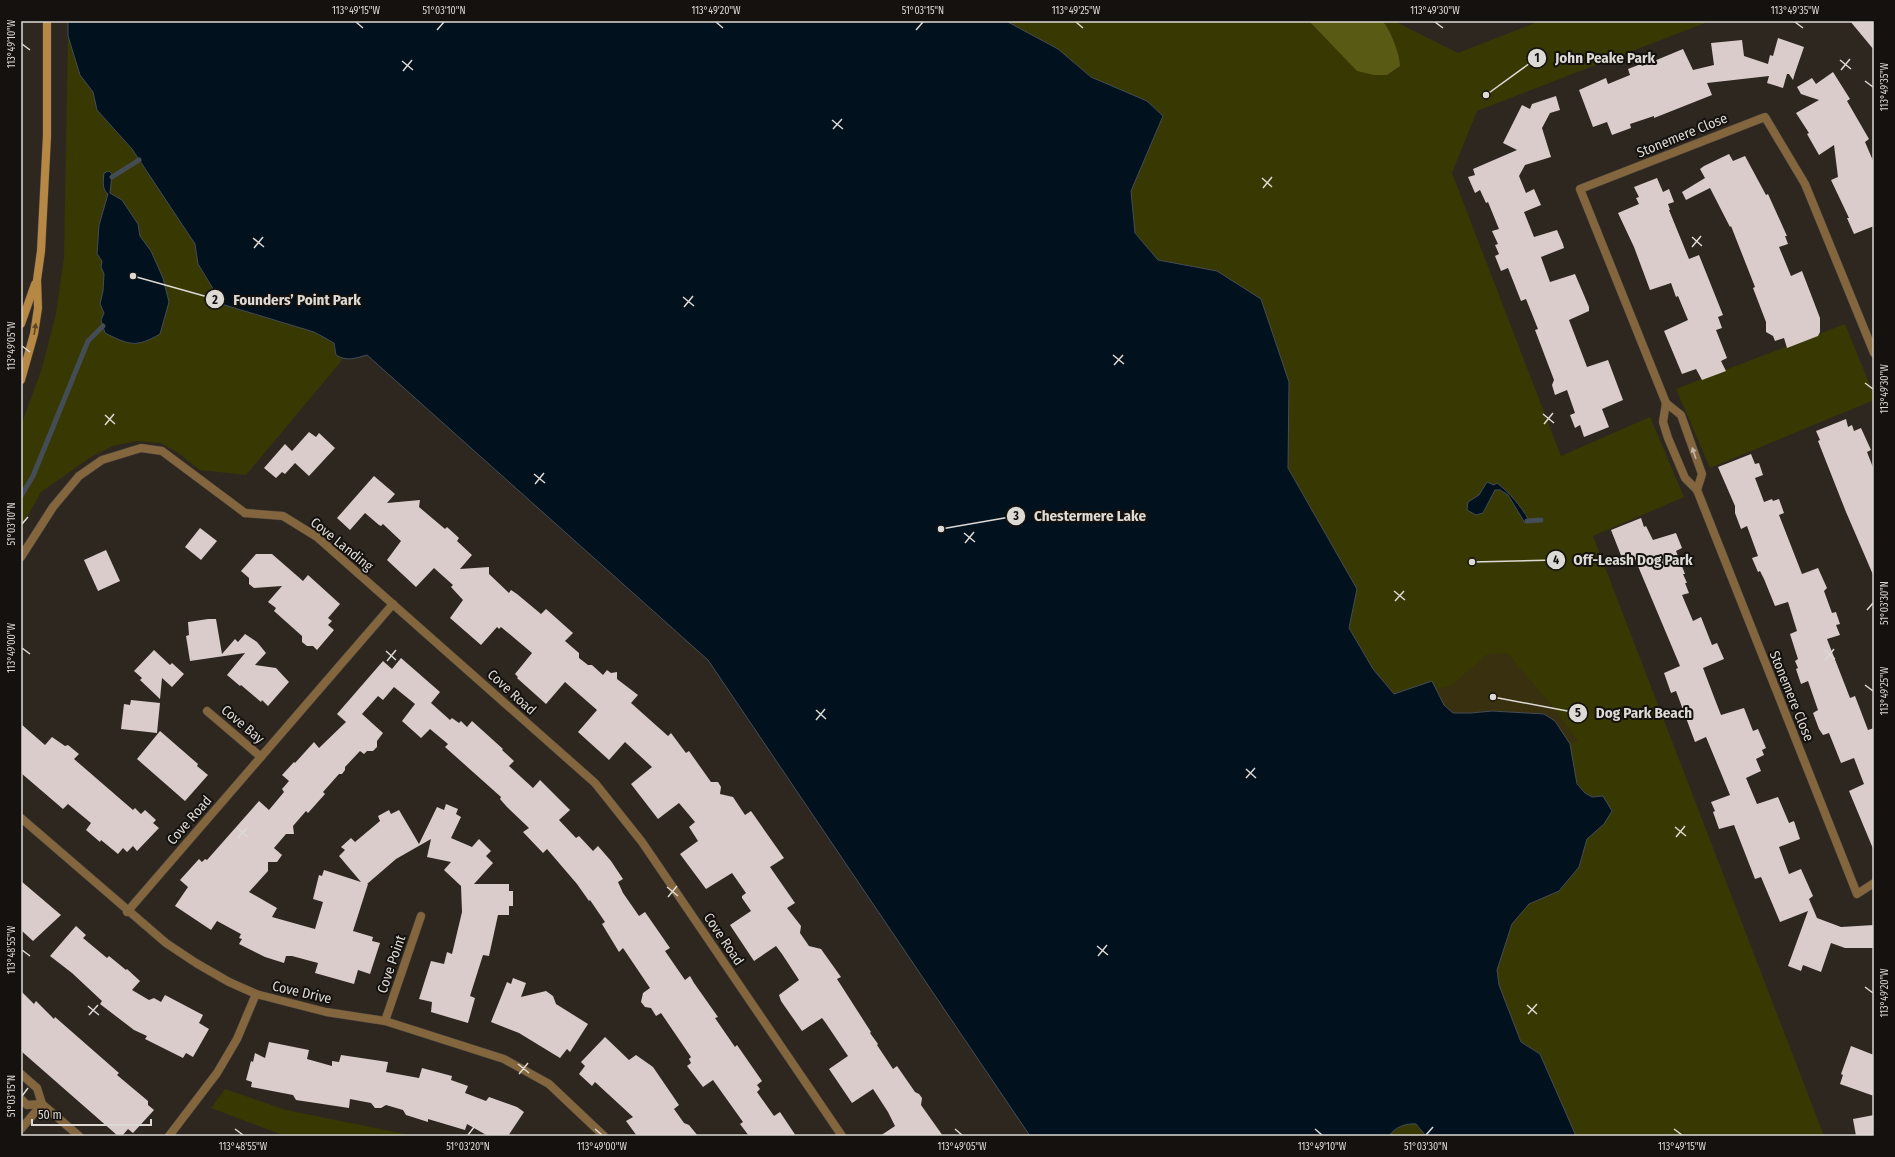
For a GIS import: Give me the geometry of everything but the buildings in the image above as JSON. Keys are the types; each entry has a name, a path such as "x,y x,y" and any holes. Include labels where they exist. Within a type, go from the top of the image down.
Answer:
{"main road":[{"path":"21,380 34,334 38,308 37,280 41,251 47,156 47,21"},
{"path":"21,324 37,280"}],"street":[{"name":"Stonemere Close","path":"1697,490 1702,474 1681,415 1666,403 1580,189 1765,117 1805,184 1874,353"},
{"name":"Stonemere Close","path":"1666,403 1663,422 1668,438 1685,478 1697,490 1857,894 1874,883"},
{"name":"Cove Landing","path":"21,557 53,507 79,476 102,460 141,448 162,451 245,513 283,516 317,537 393,604"},
{"name":"Cove Road","path":"127,912 393,604 586,775 609,800 642,842 842,1136"},
{"name":"Cove Bay","path":"207,711 261,756"},
{"name":"Cove Drive","path":"21,818 127,912 166,944 196,963 256,994 326,1012 385,1021 504,1059 549,1084 604,1136"},
{"name":"Cove Point","path":"385,1021 421,916"},
{"path":"169,1136 216,1073 237,1039 256,994"},
{"path":"21,1074 37,1088 42,1104 79,1136"},
{"path":"21,1099 27,1105 42,1104"},
{"path":"21,1129 42,1104"}],"shaded area":[{"path":"1006,21 1394,21 1458,53 1540,21 1710,21 1477,111 1452,173 1561,456 1650,417 1684,497 1593,536 1824,1136 1576,1136 1540,1054 1521,1042 1499,985 1497,970 1512,924 1529,904 1559,891 1579,867 1587,839 1604,824 1592,797 1585,793 1577,781 1573,767 1570,744 1394,694 1373,669 1349,628 1357,589 1288,468 1289,382 1217,271 1158,260 1135,233 1131,191 1163,116 1147,101 1091,77 1058,49"},
{"path":"1309,21 1382,21 1388,29 1394,42 1400,61 1400,66 1387,75 1374,75 1357,71"},
{"path":"68,36 80,75 93,92 97,110 132,149 195,244 198,264 212,287 218,303 314,332 334,343 336,355 343,359 246,475 200,470 177,452 160,443 137,441 113,446 91,457 41,492 21,527 21,426 42,368 56,314 64,257"},
{"path":"1845,324 1874,395 1874,400 1710,468 1676,389"},
{"path":"225,1089 286,1110 415,1136 285,1136 211,1108"},
{"path":"1408,1123 1416,1123 1426,1136 1389,1136 1392,1132"}],"sand":[{"path":"1507,653 1554,708 1578,742 1570,744 1564,733 1526,713 1492,711 1453,713 1444,705 1437,689 1452,685 1488,654"}],"water":[{"path":"68,21 1006,21 1058,49 1091,77 1147,101 1163,116 1131,191 1135,233 1158,260 1217,271 1261,299 1289,382 1288,468 1357,589 1349,628 1373,669 1394,694 1432,681 1444,705 1453,713 1492,711 1544,714 1555,721 1570,744 1577,784 1585,793 1592,797 1603,796 1612,811 1604,824 1587,839 1579,867 1559,891 1529,904 1512,924 1497,970 1499,985 1521,1042 1540,1054 1576,1136 1426,1136 1416,1124 1412,1124 1398,1128 1389,1136 1030,1136 708,660 367,355 352,359 340,357 336,355 334,343 314,332 218,303 212,287 198,264 195,244 132,149 97,110 93,92 80,75 68,36"},
{"path":"109,171 112,174 110,193 122,200 138,224 140,236 151,251 163,278 169,302 160,334 138,343 120,340 105,333 101,320 104,313 100,304 103,291 104,274 101,267 102,261 97,254 99,225 108,194 104,188 104,173"},
{"path":"1487,482 1494,485 1497,483 1506,491 1518,504 1529,520 1525,523 1508,495 1500,490 1495,490 1483,513 1476,515 1467,510 1468,502 1479,495"}],"waterway":[{"path":"112,177 139,160"},
{"path":"21,496 33,476 88,341 103,326"},
{"path":"1527,521 1541,520"}],"place":[{"name":"John Peake Park","path":"1486,95"},
{"name":"Founders’ Point Park","path":"133,276"},
{"name":"Chestermere Lake","path":"941,529"},
{"name":"Off-Leash Dog Park","path":"1472,562"},
{"name":"Dog Park Beach","path":"1493,697"}]}
